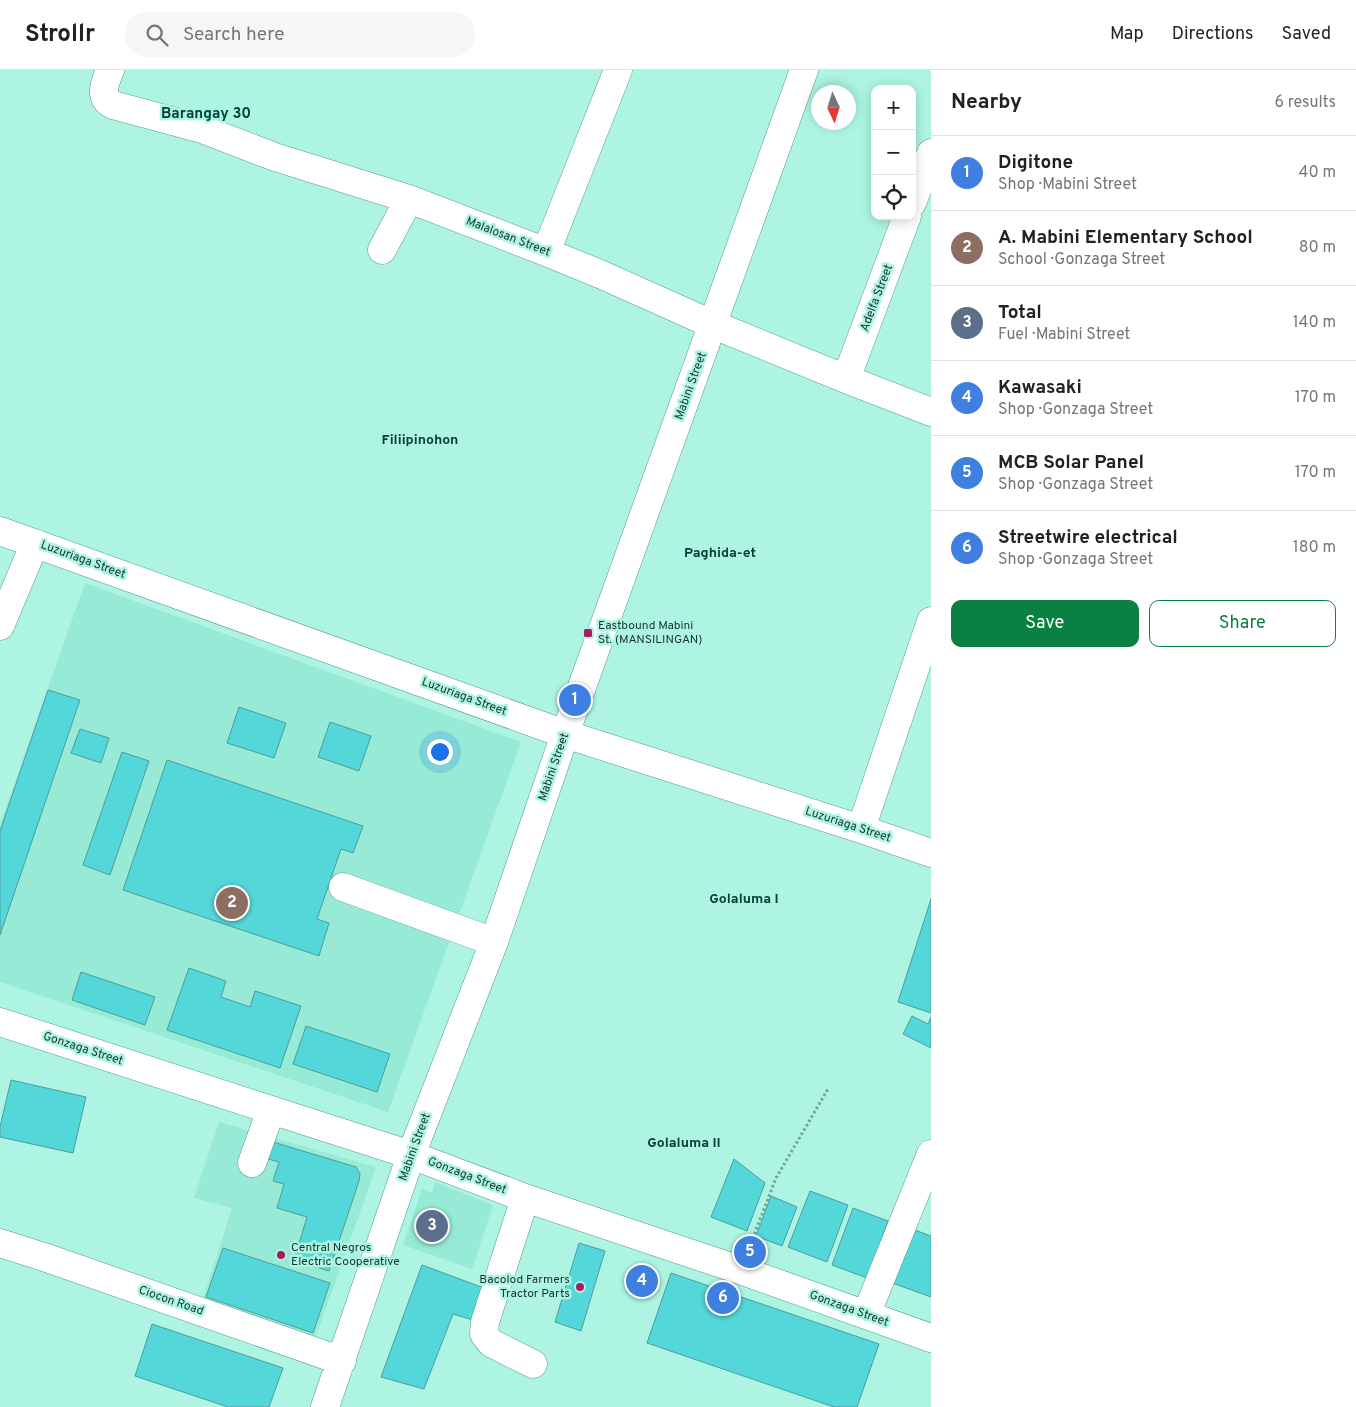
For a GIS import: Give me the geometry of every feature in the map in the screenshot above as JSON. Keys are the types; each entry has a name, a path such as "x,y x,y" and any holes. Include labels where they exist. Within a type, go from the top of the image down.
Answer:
{"street":[{"name":"Malalosan Street","path":"110,70 104,85 104,95 107,101 113,105 202,129 275,157 410,199 600,274 714,324 931,412"},
{"path":"546,252 618,70"},
{"name":"Mabini Street","path":"325,1407 411,1154 494,942 565,734 804,70"},
{"path":"916,192 931,153"},
{"path":"382,250 410,199"},
{"name":"Adelfa Street","path":"846,379 906,220"},
{"name":"Luzuriaga Street","path":"0,531 565,734 931,853"},
{"path":"0,626 35,543"},
{"path":"861,829 931,621"},
{"path":"343,887 494,942"},
{"name":"Gonzaga Street","path":"0,1022 411,1154 524,1198 740,1270 931,1338"},
{"path":"252,1163 271,1110"},
{"path":"866,1315 931,1154"},
{"path":"524,1198 485,1322 484,1334 490,1343 534,1364"},
{"name":"Ciocon Road","path":"0,1243 342,1361"}],"path":[{"path":"740,1270 776,1178 828,1089"}],"shaded area":[{"path":"85,583 521,742 388,1112 0,982 0,824"},
{"name":"Central Negros Electric Cooperative","path":"219,1122 376,1167 314,1342 202,1302 232,1208 194,1198"},
{"path":"435,1182 493,1205 472,1269 403,1245 422,1189 432,1193"}],"building":[{"path":"48,690 80,700 0,935 0,831"},
{"path":"239,707 286,723 274,758 227,743"},
{"path":"330,722 371,736 359,771 318,757"},
{"path":"80,729 109,738 101,763 71,753"},
{"path":"122,752 149,761 110,875 83,865"},
{"path":"167,760 363,826 353,853 341,849 317,919 329,923 319,956 123,890"},
{"path":"931,899 931,1013 898,1002"},
{"path":"189,968 226,981 221,997 250,1007 255,991 301,1006 280,1068 167,1030"},
{"path":"81,972 155,997 145,1025 72,1000"},
{"path":"912,1016 928,1024 931,1017 931,1048 903,1034"},
{"path":"306,1026 390,1054 377,1092 293,1064"},
{"path":"11,1080 86,1097 73,1153 0,1137 0,1127"},
{"path":"273,1142 356,1167 360,1174 329,1271 294,1260 307,1217 277,1208 284,1184 273,1181 279,1162 268,1159"},
{"path":"734,1159 765,1183 747,1231 711,1217"},
{"path":"810,1191 848,1205 827,1262 788,1247"},
{"path":"771,1196 797,1207 782,1246 756,1236"},
{"path":"853,1208 888,1221 867,1278 832,1265"},
{"path":"427,1209 447,1216 438,1242 417,1235"},
{"path":"904,1226 931,1236 931,1297 884,1280"},
{"name":"Bacolod Farmers Tractor Parts","path":"579,1243 605,1251 581,1331 555,1322"},
{"path":"223,1248 330,1283 313,1333 206,1297"},
{"path":"422,1265 484,1288 473,1320 453,1314 424,1389 381,1377"},
{"path":"671,1273 879,1344 857,1407 834,1407 647,1343"},
{"path":"152,1324 283,1368 269,1407 228,1407 135,1376"}],"place":[{"name":"Eastbound Mabini St. (MANSILINGAN)","path":"588,633"},
{"name":"Digitone","path":"575,700"},
{"name":"A. Mabini Elementary School","path":"232,903"},
{"name":"Total","path":"432,1226"},
{"name":"MCB Solar Panel","path":"750,1252"},
{"name":"Central Negros Electric Cooperative","path":"281,1255"},
{"name":"Kawasaki","path":"642,1281"},
{"name":"Bacolod Farmers Tractor Parts","path":"580,1287"},
{"name":"Streetwire electrical","path":"723,1298"}],"district":[{"name":"Barangay 30","path":"206,114"},
{"name":"Filiipinohon","path":"420,440"},
{"name":"Paghida-et","path":"720,553"},
{"name":"Golaluma I","path":"744,899"},
{"name":"Golaluma II","path":"684,1143"}]}
